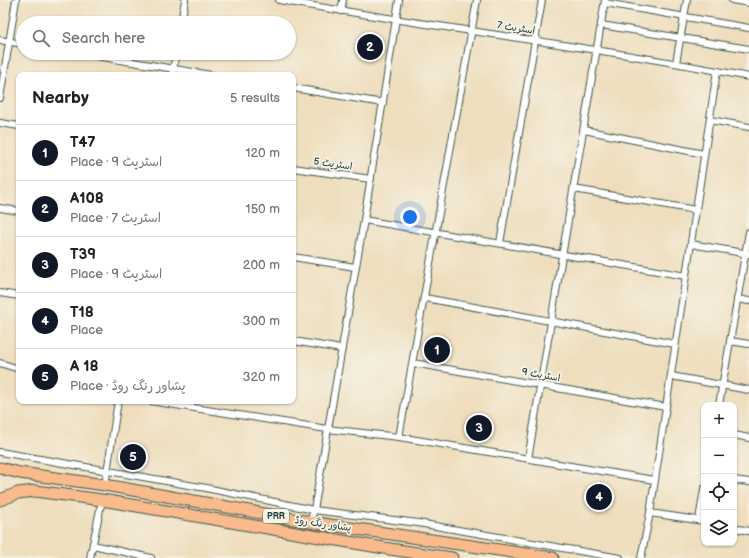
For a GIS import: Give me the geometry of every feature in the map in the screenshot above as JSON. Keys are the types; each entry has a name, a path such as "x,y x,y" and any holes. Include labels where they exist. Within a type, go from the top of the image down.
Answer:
{"highway":[{"name":"پشاور رنگ روڈ","path":"0,468 20,474 105,485 310,522 553,558"},
{"name":"پشاور رنگ روڈ","path":"0,500 18,493 35,490 102,500 389,554 416,553 451,558"},
{"path":"416,553 419,537"}],"street":[{"path":"0,98 16,0"},
{"path":"182,16 185,0"},
{"name":"اسٹریٹ 7","path":"279,0 536,42 597,49 749,77"},
{"path":"341,11 343,0"},
{"path":"310,522 314,510 371,179 399,0"},
{"path":"399,437 477,0"},
{"path":"500,243 536,42 542,0"},
{"path":"676,63 687,0"},
{"path":"732,0 749,3"},
{"path":"528,459 605,2 749,28"},
{"path":"601,25 749,49"},
{"path":"0,40 16,43"},
{"path":"113,60 172,72 175,60"},
{"path":"640,558 650,513 717,71"},
{"path":"296,88 383,103"},
{"path":"710,120 749,127"},
{"path":"0,123 16,126"},
{"path":"584,130 704,154"},
{"name":"اسٹریٹ 5","path":"296,168 371,179"},
{"path":"574,189 696,210"},
{"path":"0,208 16,211"},
{"path":"364,220 686,276"},
{"path":"719,402 737,299 747,253 749,232"},
{"path":"691,244 747,253"},
{"path":"296,257 355,267"},
{"path":"0,293 16,296"},
{"path":"425,298 675,344"},
{"path":"737,299 749,301"},
{"path":"296,341 342,349"},
{"path":"730,341 749,344"},
{"path":"0,363 16,369"},
{"name":"اسٹریٹ 9","path":"413,363 666,407"},
{"path":"671,376 749,390"},
{"path":"105,485 118,404"},
{"path":"169,404 328,429 399,437 654,480"},
{"path":"737,436 749,438"},
{"path":"0,452 206,488 314,510 418,523 620,558"},
{"path":"737,480 749,482"},
{"path":"90,558 102,500"},
{"path":"650,513 701,521"},
{"path":"737,529 749,531"},
{"path":"93,545 151,558"}],"place":[{"name":"A108","path":"370,47"},
{"name":"T47","path":"437,350"},
{"name":"T39","path":"479,428"},
{"name":"A 18","path":"133,457"},
{"name":"T18","path":"599,497"}]}
